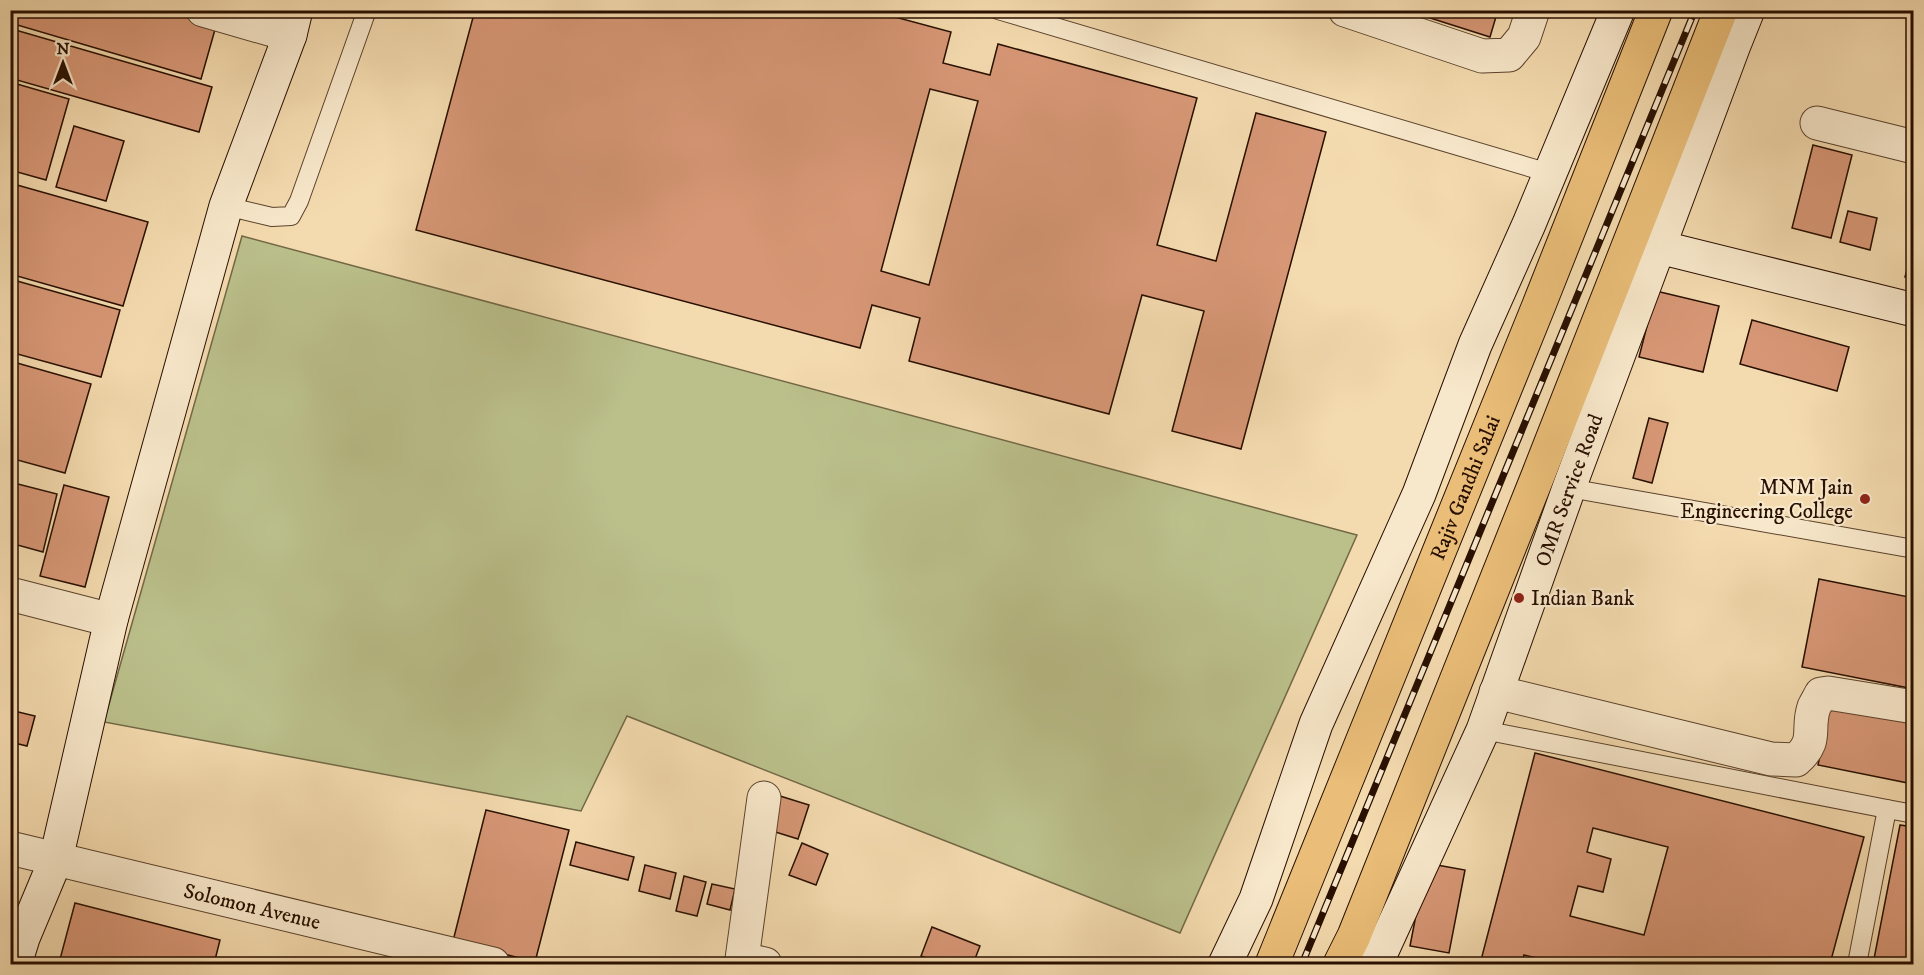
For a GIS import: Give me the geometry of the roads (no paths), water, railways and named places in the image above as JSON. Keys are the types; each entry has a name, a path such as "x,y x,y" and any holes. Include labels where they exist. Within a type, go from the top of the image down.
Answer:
{"main road":[{"name":"Rajiv Gandhi Salai","path":"1272,964 1656,10"},
{"path":"1340,964 1354,936 1509,550 1646,241 1721,10"}],"street":[{"path":"16,946 56,859 111,621 226,206 293,23 203,10"},
{"path":"1345,10 1482,56 1509,55 1524,38 1533,10"},
{"path":"1226,964 1256,899 1316,724 1419,494 1475,345 1529,224 1618,10"},
{"name":"OMR Service Road","path":"1376,964 1483,730 1569,488 1646,241 1748,10"},
{"path":"1817,123 1914,147"},
{"path":"1646,241 1914,310"},
{"path":"10,594 111,621"},
{"path":"1496,692 1771,759 1796,760 1806,751 1814,707 1821,694 1828,693 1914,707"},
{"path":"749,963 764,798"},
{"name":"Solomon Avenue","path":"10,848 493,964"}],"lane":[{"path":"226,206 272,217 291,216 299,201 368,10"},
{"path":"998,10 1549,172"},
{"path":"1569,488 1914,549"},
{"path":"1483,730 1914,814"},
{"path":"1857,964 1887,809"}],"railway":[{"path":"1302,964 1695,10"}],"place":[{"name":"MNM Jain Engineering College","path":"1865,499"},
{"name":"Indian Bank","path":"1519,598"}]}
